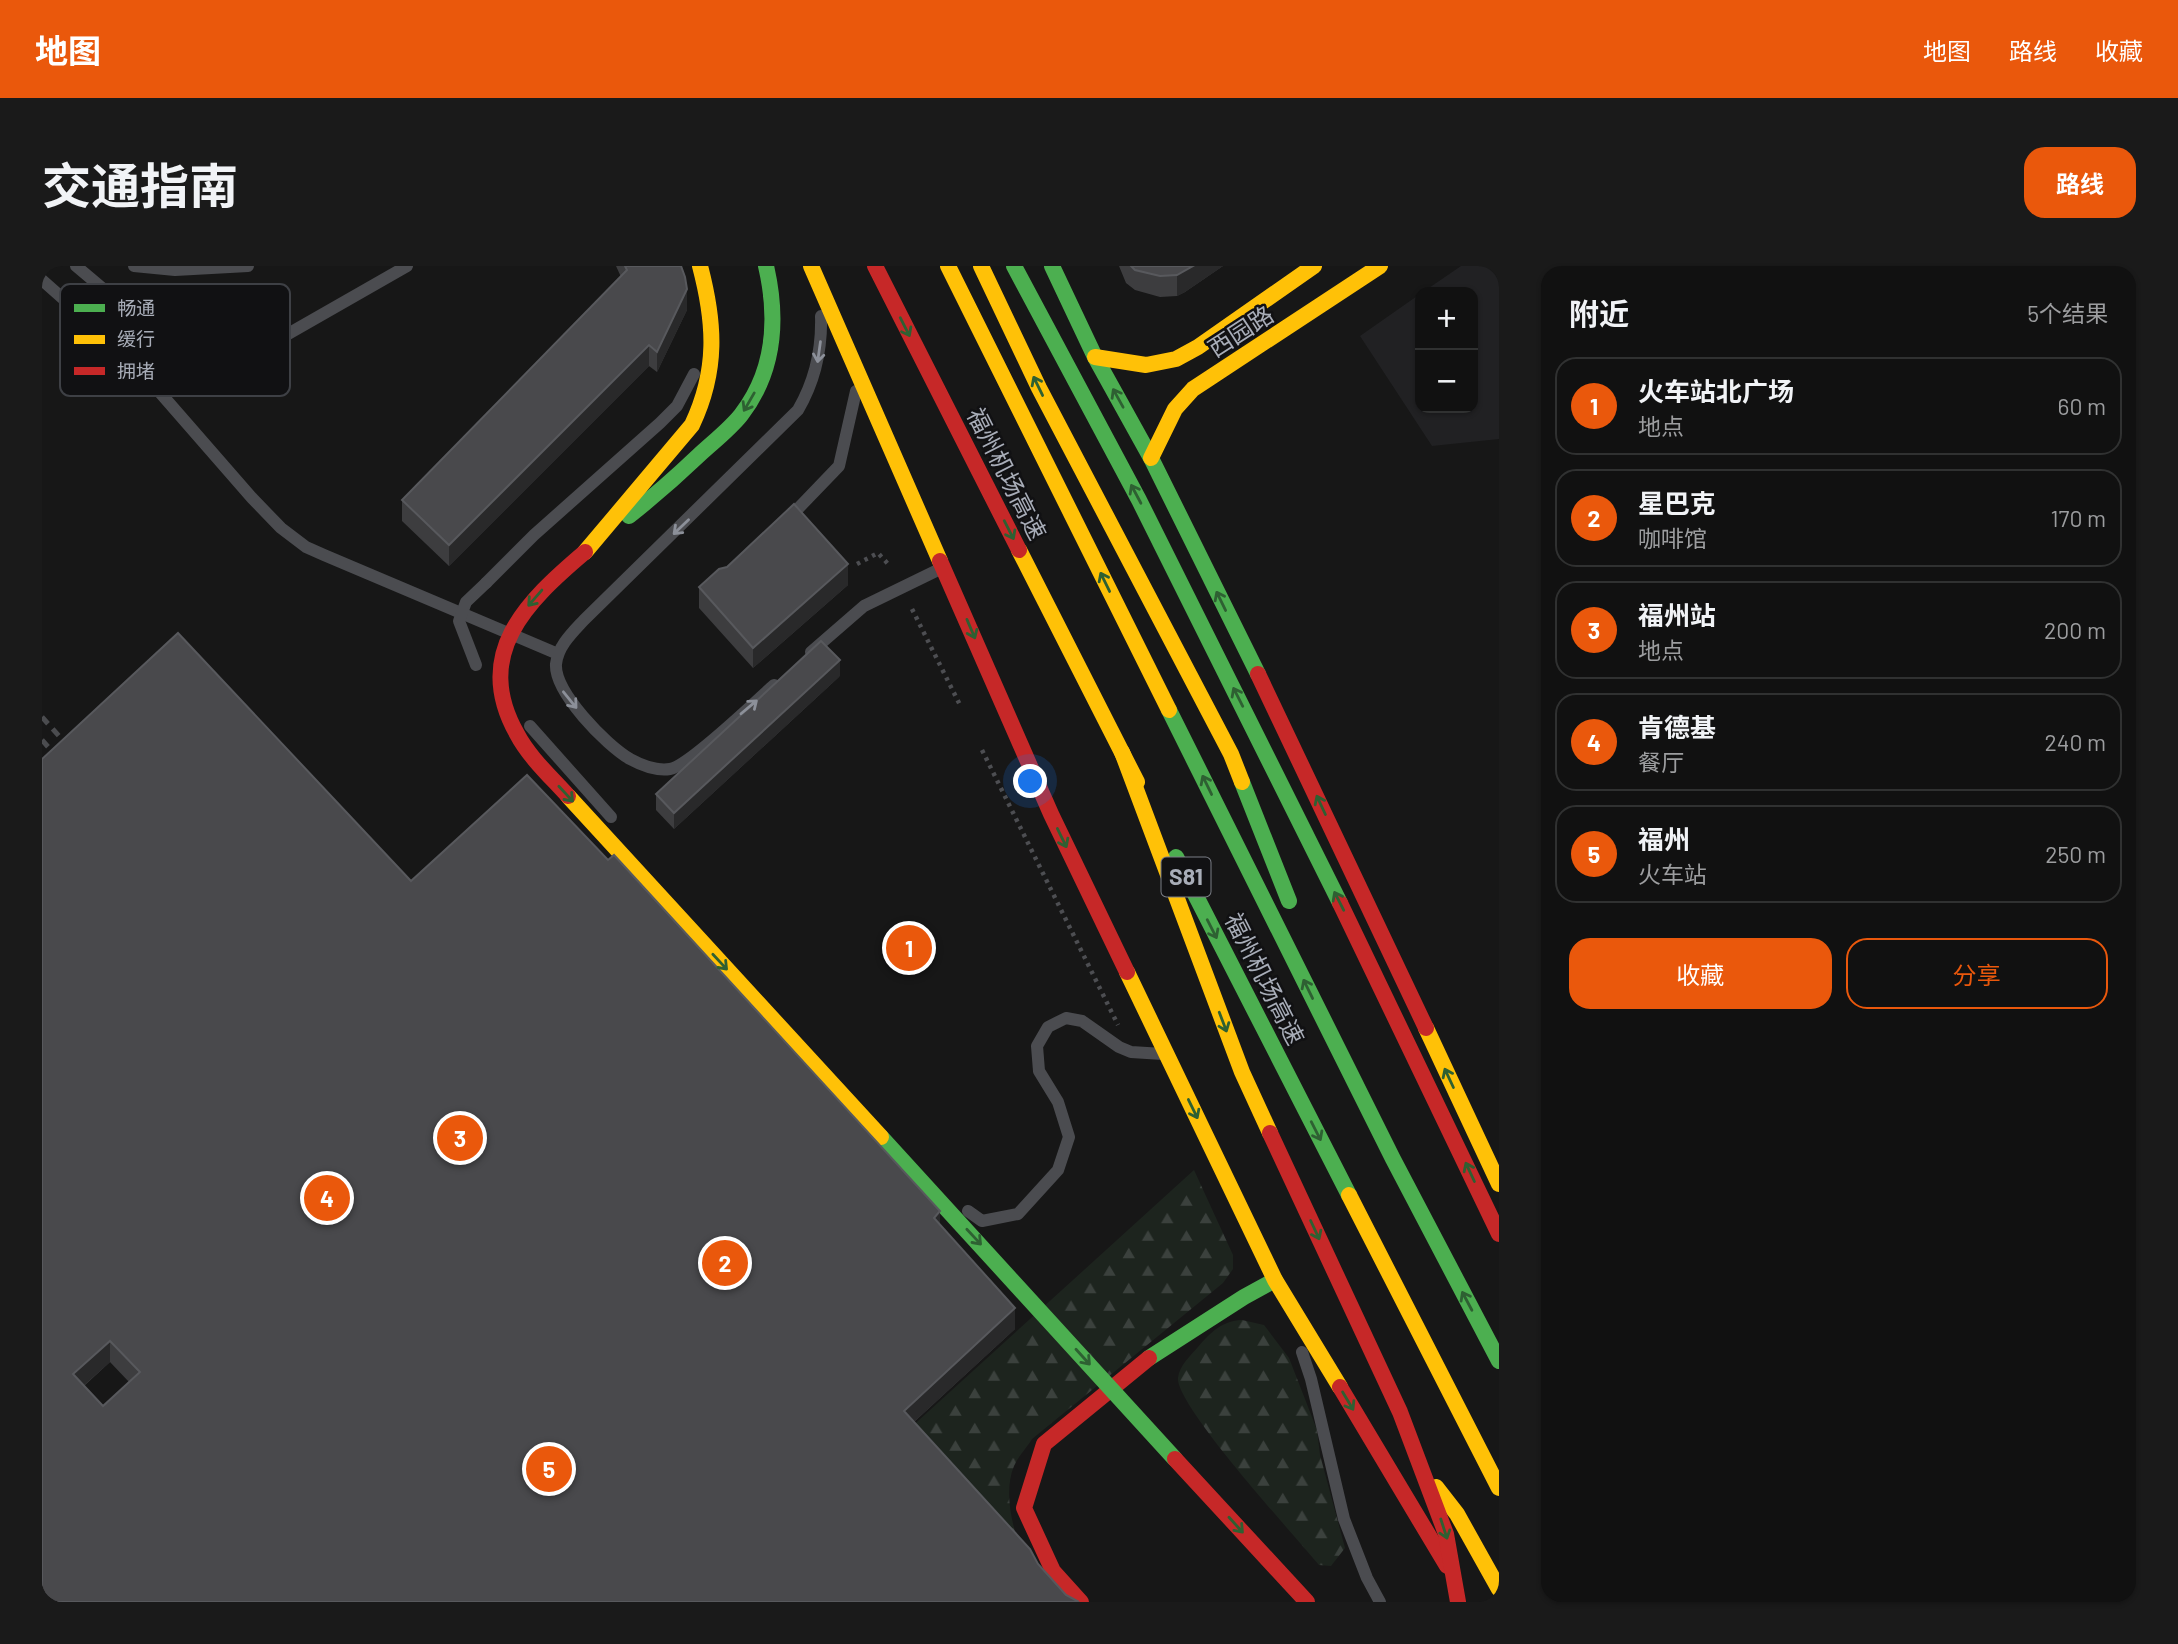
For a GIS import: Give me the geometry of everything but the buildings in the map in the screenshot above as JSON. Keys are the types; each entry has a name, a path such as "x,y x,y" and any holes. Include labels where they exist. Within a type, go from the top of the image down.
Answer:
{"main road":[{"path":"585,552 692,425 701,408 712,371 713,351 708,294 700,266"},
{"path":"766,266 775,308 774,327 767,364 754,396 743,413 657,494 553,578 532,600 503,643 499,666 500,688 515,733 557,784 1307,1602"},
{"path":"811,266 1051,814 1275,1280 1468,1602"},
{"name":"福州机场高速","path":"875,266 1499,1488"},
{"name":"福州机场高速","path":"948,266 1393,1159 1499,1361"},
{"path":"981,266 1039,388 1231,754 1297,919"},
{"path":"1014,266 1157,537 1373,968 1499,1234"},
{"path":"1052,266 1095,357 1151,458 1302,764 1499,1184"},
{"name":"西园路","path":"1095,357 1146,365 1176,359 1314,266"},
{"name":"西园路","path":"1151,458 1175,409 1193,390 1380,266"},
{"path":"1122,752 1242,1072 1400,1412 1446,1534 1458,1602"},
{"path":"1317,970 1393,1159"},
{"path":"1275,1280 1358,1386"},
{"path":"1081,1602 1053,1571 1024,1508 1044,1444 1154,1354 1275,1280"},
{"path":"1391,1429 1457,1514 1499,1589"}],"lane":[{"path":"76,266 97,284"},
{"path":"134,266 175,270 248,266"},
{"path":"290,333 407,266"},
{"path":"42,280 60,296"},
{"path":"624,832 476,665 459,621 466,602 534,535 677,406 699,364 720,283"},
{"path":"785,675 693,757 672,769 645,766 615,749 568,698 557,676 561,647 584,620 798,410 810,390 816,372 822,320 820,284"},
{"path":"781,525 839,466 860,373"},
{"path":"162,396 252,498 293,538 324,555 558,654"},
{"path":"805,658 864,606 944,567"},
{"path":"763,988 948,1197 982,1222 1018,1214 1058,1170 1069,1137 1058,1101 1039,1071 1037,1045 1048,1027 1066,1018 1082,1021 1119,1047 1131,1052 1166,1055"},
{"path":"1275,1280 1311,1379 1344,1519 1380,1602"}],"path":[{"path":"857,564 878,553 889,565"},
{"path":"912,610 960,705"},
{"path":"982,750 1122,1032"}],"shaded area":[{"path":"1461,266 1499,266 1499,439 1432,446 1360,336 1415,298 1415,413 1478,413 1478,287 1430,287"}],"green space":[{"path":"1194,1170 1233,1255 1233,1269 1223,1283 1032,1439 1011,1474 1009,1492 1017,1538 907,1431"},
{"path":"1242,1320 1264,1325 1289,1358 1317,1430 1320,1455 1345,1548 1331,1566 1319,1565 1263,1500 1215,1442 1182,1393 1178,1378 1189,1357 1217,1328"}],"railway":[{"path":"42,717 75,754"},
{"path":"42,740 64,765"}],"traffic: fast":[{"path":"629,516 726,431 752,398 761,380 771,343 772,305 766,266"},
{"path":"1014,266 1139,500 1340,903"},
{"path":"1052,266 1095,357 1151,458 1258,674"},
{"path":"1169,710 1393,1159 1499,1361"},
{"path":"1242,782 1289,901"},
{"path":"1176,857 1349,1195"},
{"path":"881,1137 1175,1459"},
{"path":"1149,1358 1275,1280"}],"traffic: slow":[{"path":"585,552 692,425 710,366 711,327 700,266"},
{"path":"811,266 940,561"},
{"path":"948,266 1169,710"},
{"path":"981,266 1039,388 1231,754 1242,782"},
{"path":"1095,357 1146,365 1176,359 1198,347 1314,266"},
{"path":"1151,458 1175,409 1193,389 1380,266"},
{"path":"1019,550 1137,782"},
{"path":"1122,752 1242,1072 1270,1133"},
{"path":"568,796 881,1137"},
{"path":"1127,972 1275,1280 1340,1387"},
{"path":"1426,1028 1499,1184"},
{"path":"1349,1195 1499,1488"},
{"path":"1436,1487 1457,1514 1499,1589"}],"traffic: jam":[{"path":"875,266 1019,550"},
{"path":"568,796 534,759 517,734 505,705 500,679 503,654 512,632 526,610 543,590 585,552"},
{"path":"940,561 1051,814 1127,972"},
{"path":"1258,674 1426,1028"},
{"path":"1340,903 1499,1234"},
{"path":"1270,1133 1400,1412 1446,1534 1458,1602"},
{"path":"1081,1602 1053,1571 1024,1508 1044,1444 1149,1358"},
{"path":"1340,1387 1447,1566"},
{"path":"1175,1459 1307,1602"}],"place":[{"name":"火车站北广场","path":"909,948"},
{"name":"福州站","path":"460,1138"},
{"name":"肯德基","path":"327,1198"},
{"name":"星巴克","path":"725,1263"},
{"name":"福州","path":"549,1469"}]}
